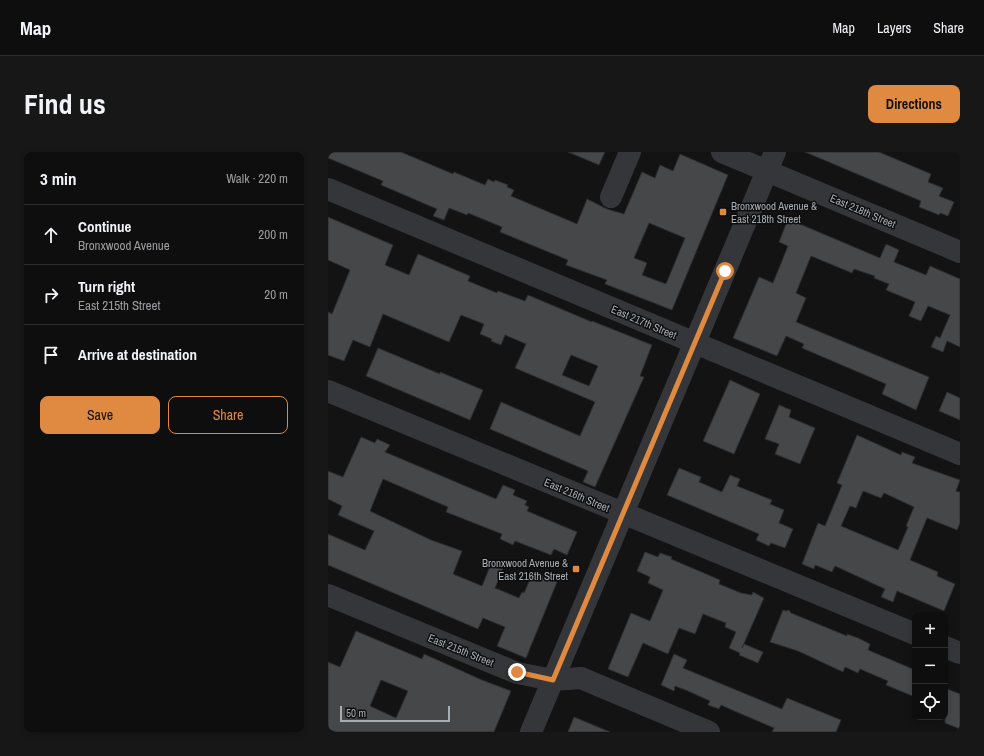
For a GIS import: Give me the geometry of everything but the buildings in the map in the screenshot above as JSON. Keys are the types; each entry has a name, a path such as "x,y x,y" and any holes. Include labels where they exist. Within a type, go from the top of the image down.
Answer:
{"street":[{"path":"611,197 630,152"},
{"name":"East 218th Street","path":"722,152 771,161 960,252"},
{"path":"531,732 771,161"},
{"name":"East 217th Street","path":"328,189 960,454"},
{"name":"East 216th Street","path":"328,391 912,633"},
{"name":"East 215th Street","path":"328,596 517,672 553,680 581,678 709,732"},
{"path":"948,648 960,653"}],"place":[{"name":"Bronxwood Avenue & East 218th Street","path":"723,212"},
{"name":"Bronxwood Avenue & East 216th Street","path":"576,569"}],"route":[{"path":"517,672 553,680 725,271"}]}
